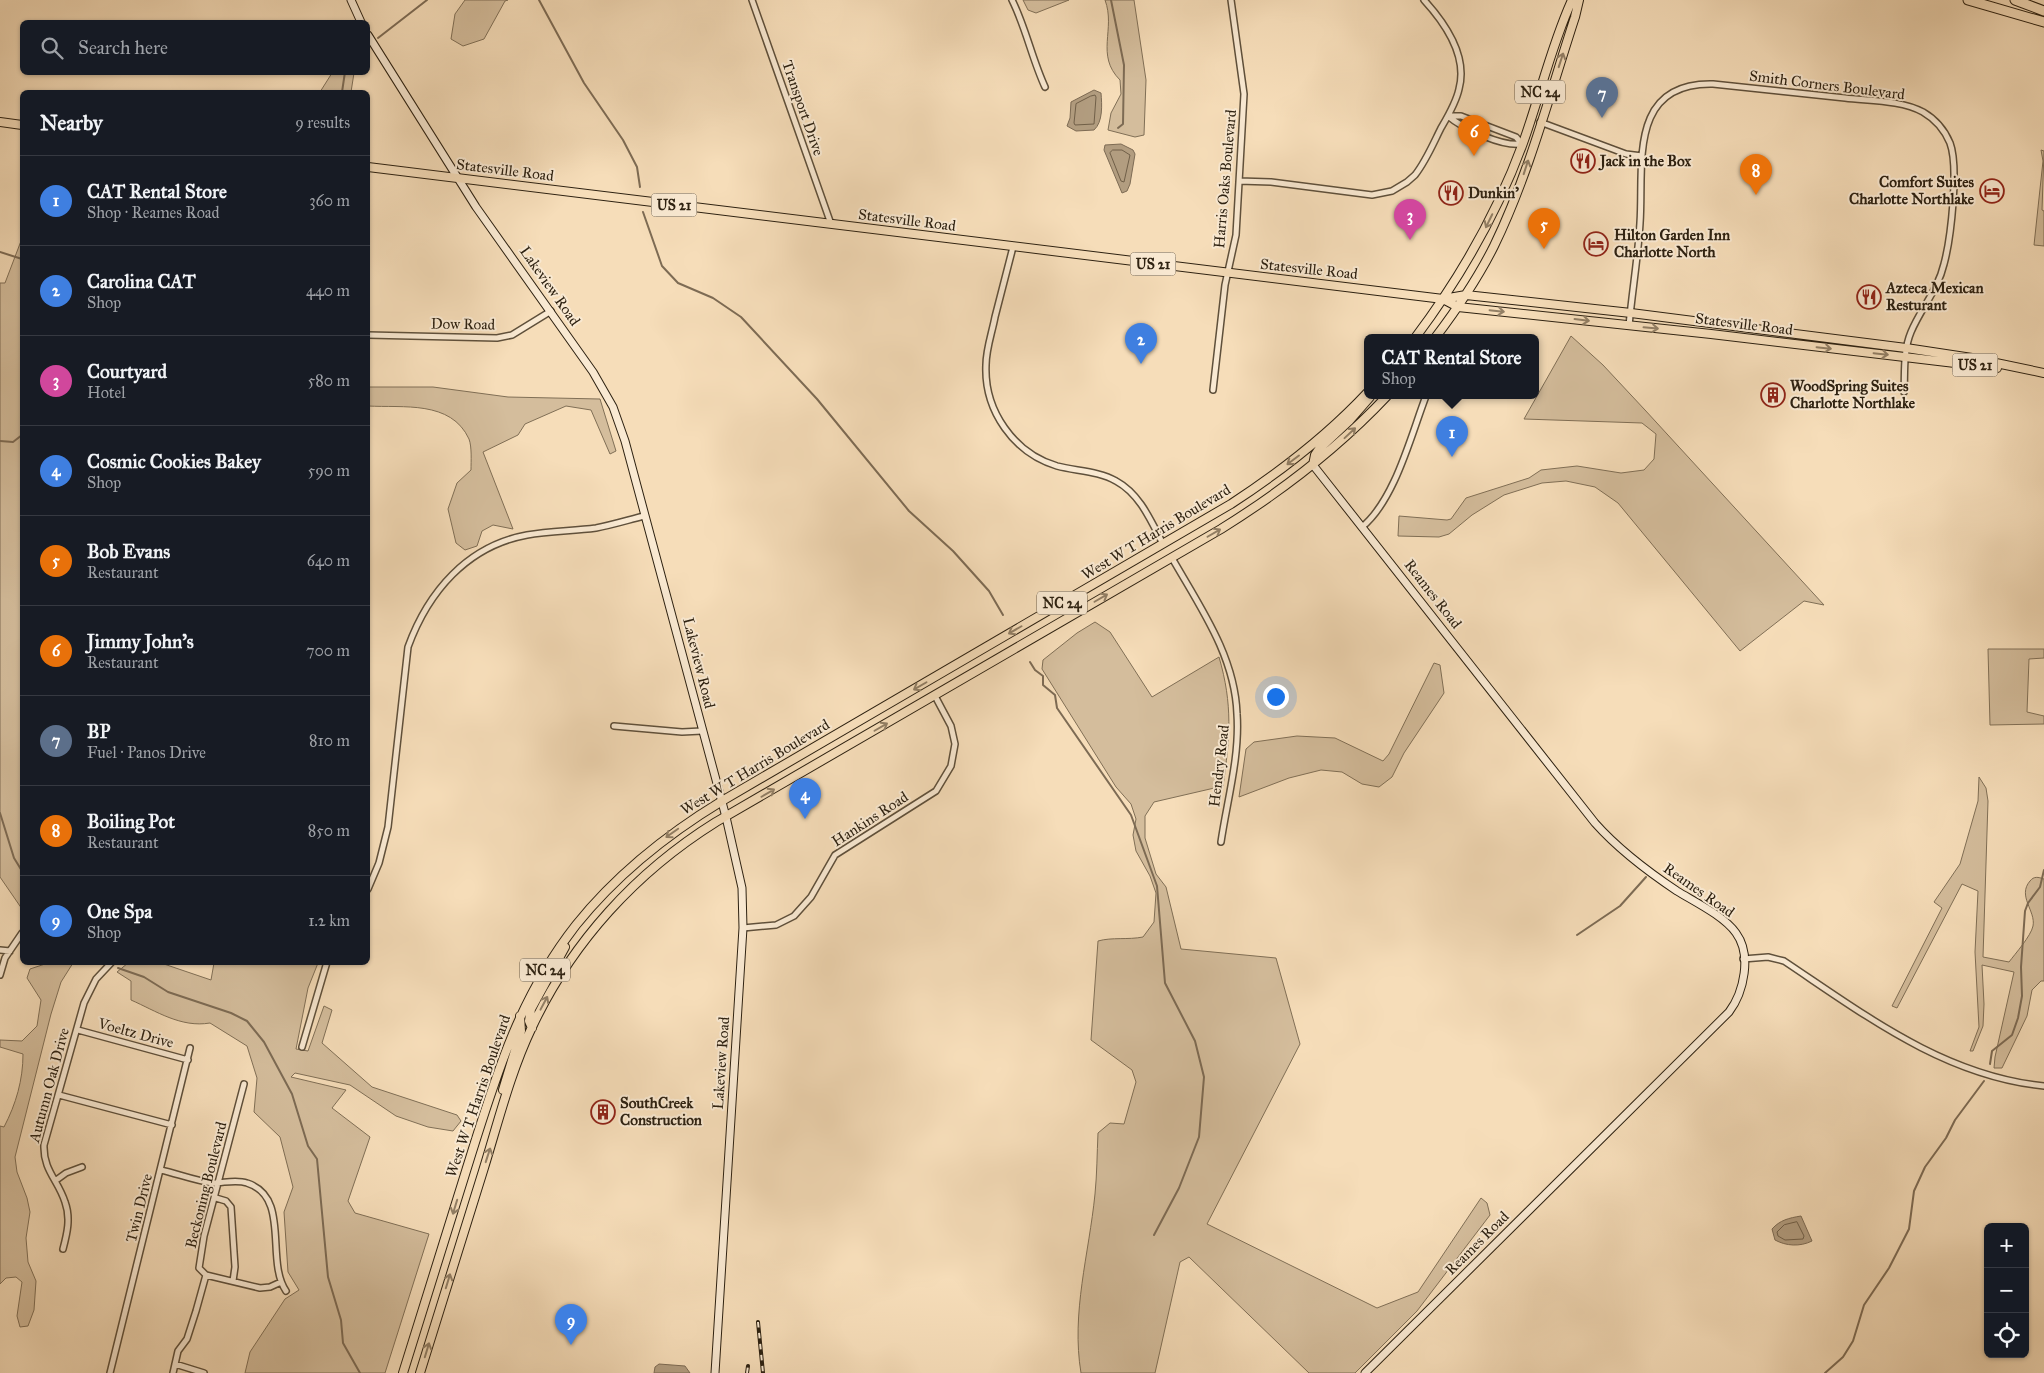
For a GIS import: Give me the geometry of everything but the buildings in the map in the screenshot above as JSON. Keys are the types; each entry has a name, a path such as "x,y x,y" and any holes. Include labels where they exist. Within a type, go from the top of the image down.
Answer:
{"highway":[{"path":"1968,0 2044,22"},
{"path":"1989,0 2044,22"},
{"path":"2015,0 2044,11"}],"main road":[{"path":"351,0 360,20"},
{"name":"NC 24","path":"1418,334 1444,299 1483,234 1522,144 1572,0"},
{"name":"NC 24","path":"1438,334 1466,294 1493,248 1508,216 1575,17 1579,0"},
{"name":"Lakeview Road","path":"370,38 460,178 476,207 593,372 612,407 625,440 722,801 742,888 743,928 715,1373"},
{"path":"0,122 20,125"},
{"name":"Statesville Road","path":"370,167 1444,299 1466,294 1631,312 1906,352"},
{"name":"Statesville Road","path":"1444,299 1458,307 1630,326 1972,358 2044,373"},
{"path":"1673,330 1676,326 1689,327 1709,323"},
{"path":"1695,332 1704,329 1719,330 1722,324"},
{"name":"West W T Harris Boulevard","path":"403,1373 490,1092 520,1016 545,970 576,925 614,882 675,831 722,801 1230,504 1276,473 1325,434 1364,396"},
{"path":"1313,465 1315,454 1319,449 1348,422 1368,399"},
{"name":"West W T Harris Boulevard","path":"420,1373 517,1064 532,1028 554,984 572,957 616,903 672,852 726,817 1239,518 1313,465 1341,442 1384,399"},
{"name":"Reames Road","path":"1313,465 1607,836 1641,866 1726,924 1738,938 1743,959 1743,987 1737,1002 1729,1012 1365,1373"},
{"path":"532,1028 529,1021 531,1010 576,925"},
{"path":"496,1129 504,1088 521,1031 520,1016"}],"street":[{"name":"Transport Drive","path":"752,0 830,224"},
{"path":"1012,0 1045,87"},
{"name":"Harris Oaks Boulevard","path":"1213,390 1228,273 1236,235 1244,94 1231,0"},
{"path":"1239,181 1271,182 1372,195 1392,191 1415,175 1448,116 1459,91 1461,81 1459,58 1444,23 1424,0"},
{"name":"Smith Corners Boulevard","path":"1630,326 1640,228 1643,138 1654,110 1672,93 1690,85 1713,84 1881,102 1910,107 1923,112 1944,132 1953,154 1954,176 1950,227 1944,264 1937,286 1918,318 1906,352 1904,392"},
{"path":"1448,116 1461,116 1516,137 1522,144 1513,146 1458,125 1448,116"},
{"path":"1540,122 1626,154 1642,156"},
{"path":"1013,247 988,346 986,366 989,394 1000,421 1016,443 1038,458 1060,466 1106,477 1125,487 1143,508 1163,544"},
{"name":"Dow Road","path":"370,335 497,338 512,335 551,311"},
{"path":"1362,527 1371,520 1386,499 1425,399"},
{"path":"370,884 379,863 388,827 408,647 416,625 437,590 470,559 490,547 512,539 528,535 597,528 644,516"},
{"name":"Hendry Road","path":"1172,558 1214,631 1228,664 1236,699 1237,737 1221,842"},
{"name":"Hankins Road","path":"743,928 776,925 794,916 811,897 835,855 936,791 951,766 954,744 950,726 935,696"},
{"path":"614,726 682,732 702,731"},
{"path":"0,975 5,958 20,936"},
{"path":"0,950 10,951"},
{"path":"1743,959 1768,957 1784,961 1896,1035 1934,1056 1996,1078 2044,1086"},
{"name":"Autumn Oak Drive","path":"63,1249 67,1236 68,1213 66,1203 45,1164 44,1150 78,1030 84,1002 96,979 109,965"},
{"path":"302,1047 326,965"},
{"name":"Voeltz Drive","path":"78,1030 188,1060"},
{"name":"Twin Drive","path":"110,1373 190,1048"},
{"name":"Beckoning Boulevard","path":"173,1373 178,1351 187,1339 206,1275 199,1268 204,1236 216,1198 244,1084"},
{"path":"59,1096 172,1125"},
{"path":"55,1181 66,1173 82,1167"},
{"path":"161,1170 211,1182 246,1182 258,1188 267,1197 272,1209 281,1282 286,1291"},
{"path":"216,1198 226,1201 230,1207 235,1267 233,1281"},
{"path":"206,1275 260,1288 270,1287 281,1282"},
{"path":"175,1364 191,1371 204,1373"}],"shaded area":[{"path":"465,0 508,0 505,1 484,39 463,46 451,39 455,14"},
{"path":"1023,0 1069,0 1036,13 1028,10"},
{"path":"1105,0 1134,0 1146,80 1144,135 1135,137 1108,130 1111,113 1121,94 1120,80 1113,71 1107,51 1108,11"},
{"path":"331,75 354,75 351,90 321,90"},
{"path":"2041,150 2044,151 2042,210 2044,211 2044,246 2034,245 2043,161"},
{"path":"20,244 20,906 0,877 0,283 5,283"},
{"path":"1571,336 1603,365 1824,605 1804,601 1740,651 1618,503 1595,487 1566,481 1542,483 1504,495 1472,515 1449,534 1439,537 1398,536 1399,516 1451,519 1466,498 1529,478 1541,470 1577,466 1621,473 1644,470 1654,459 1656,434 1642,423 1524,419 1535,399 1539,399 1539,393"},
{"path":"370,387 433,387 508,397 600,399 616,451 610,454 591,410 566,406 525,424 518,435 483,452 513,529 493,525 482,531 477,546 465,550 456,543 448,509 457,483 471,470 469,439 461,426 451,418 438,412 411,407 370,406"},
{"path":"1095,622 1110,632 1152,697 1219,657 1227,691 1229,721 1223,786 1154,802 1145,816 1145,838 1156,874 1166,887 1181,949 1276,958 1300,1044 1207,1224 1377,1308 1418,1292 1481,1198 1487,1203 1490,1215 1417,1311 1355,1373 1309,1373 1189,1257 1180,1262 1155,1373 1081,1373 1078,1351 1079,1306 1095,1194 1098,1133 1110,1123 1124,1124 1136,1082 1132,1070 1091,1040 1098,941 1143,937 1154,922 1156,893 1150,876 1136,851 1133,835 1136,819 1131,804 1116,787 1042,669 1043,660 1077,633"},
{"path":"1988,649 2044,649 2044,658 2029,659 2027,712 2044,716 2044,724 1990,725"},
{"path":"1434,663 1440,665 1444,693 1404,753 1392,777 1379,787 1362,784 1342,772 1321,770 1289,778 1239,797 1246,749 1254,742 1297,736 1335,738 1383,761 1389,754"},
{"path":"1979,777 1986,788 1988,801 1983,957 2009,962 2019,950 2033,926 2032,915 2025,892 2033,878 2044,879 2044,981 2041,981 2032,990 2027,1016 2002,1068 1994,1068 1995,1057 2014,972 1982,965 1983,1026 1973,1051 1970,1051 1979,1027 1975,952 1978,891 1962,884 1897,1008 1892,1006 1942,908 1934,902 1960,864 1978,801"},
{"path":"42,965 72,965 61,982 51,1014 15,1157 17,1172 30,1212 26,1238 28,1262 36,1281 34,1310 28,1326 20,1327 17,1316 22,1282 16,1277 6,1278 0,1284 0,1126 4,1127 15,1101 22,1073 23,1054 0,1047 0,1040 22,1041 37,1026 41,1000 27,978 30,969"},
{"path":"126,965 167,965 211,980 214,965 317,965 308,988 296,1049 308,1051 324,1006 332,1010 322,1043 372,1087 457,1115 461,1121 453,1131 428,1127 396,1116 350,1085 295,1073 291,1077 346,1090 332,1108 370,1137 348,1201 355,1213 429,1234 385,1373 245,1373 250,1352 285,1299 299,1290 288,1272 284,1212 293,1187 280,1137 254,1112 257,1078 247,1046 210,1023 199,1024 179,1021 131,1000 131,981 117,972"}],"water":[{"path":"1094,90 1101,93 1102,103 1097,127 1094,130 1076,131 1067,126 1070,118 1071,102"},
{"path":"1121,144 1133,150 1135,154 1130,184 1127,191 1122,193 1104,150 1105,145"},
{"path":"1801,1216 1812,1241 1793,1245 1775,1240 1772,1229 1778,1223"},
{"path":"659,1364 685,1366 690,1373 654,1373 655,1367"}],"waterway":[{"path":"378,38 427,0"},
{"path":"539,0 584,83 623,140 637,167 640,187"},
{"path":"1111,0 1124,65 1123,124 1118,128"},
{"path":"342,90 345,75"},
{"path":"643,212 662,266 678,283 713,298 741,317 817,399 909,511 953,551 989,591 1003,615"},
{"path":"0,252 20,258"},
{"path":"0,441 13,442 20,437"},
{"path":"1030,662 1035,670 1043,676 1043,685 1055,695 1057,708 1131,815 1157,886 1165,983 1195,1041 1204,1077 1199,1137 1179,1188 1154,1235"},
{"path":"0,813 14,858 20,868"},
{"path":"1990,1064 1992,1051 2012,1035 2018,1018 2022,996 2021,967 2025,911 2028,903 2040,887 2044,870"},
{"path":"1577,935 1620,906 1646,877"},
{"path":"118,968 144,977 168,992 231,1013 247,1021 264,1042 292,1094 308,1146 317,1159 328,1277 341,1320 343,1343 360,1373"},
{"path":"1825,1373 1843,1357 1853,1341 1864,1305 1889,1268 1909,1229 1914,1191 1925,1167 1946,1138 1955,1120 1984,1081"}],"railway":[{"path":"758,1322 763,1373"},
{"path":"747,1373 748,1366"}],"place":[{"name":"BP","path":"1602,118"},
{"name":"Jimmy John's","path":"1474,156"},
{"name":"Jack in the Box","path":"1583,161"},
{"name":"Comfort Suites Charlotte Northlake","path":"1992,191"},
{"name":"Dunkin'","path":"1451,193"},
{"name":"Boiling Pot","path":"1756,195"},
{"name":"Courtyard","path":"1410,240"},
{"name":"Hilton Garden Inn Charlotte North","path":"1596,244"},
{"name":"Bob Evans","path":"1544,249"},
{"name":"Azteca Mexican Resturant","path":"1869,297"},
{"name":"Carolina CAT","path":"1141,364"},
{"name":"WoodSpring Suites Charlotte Northlake","path":"1773,395"},
{"name":"CAT Rental Store","path":"1452,457"},
{"name":"Cosmic Cookies Bakey","path":"805,819"},
{"name":"SouthCreek Construction","path":"603,1112"},
{"name":"One Spa","path":"571,1345"}]}
